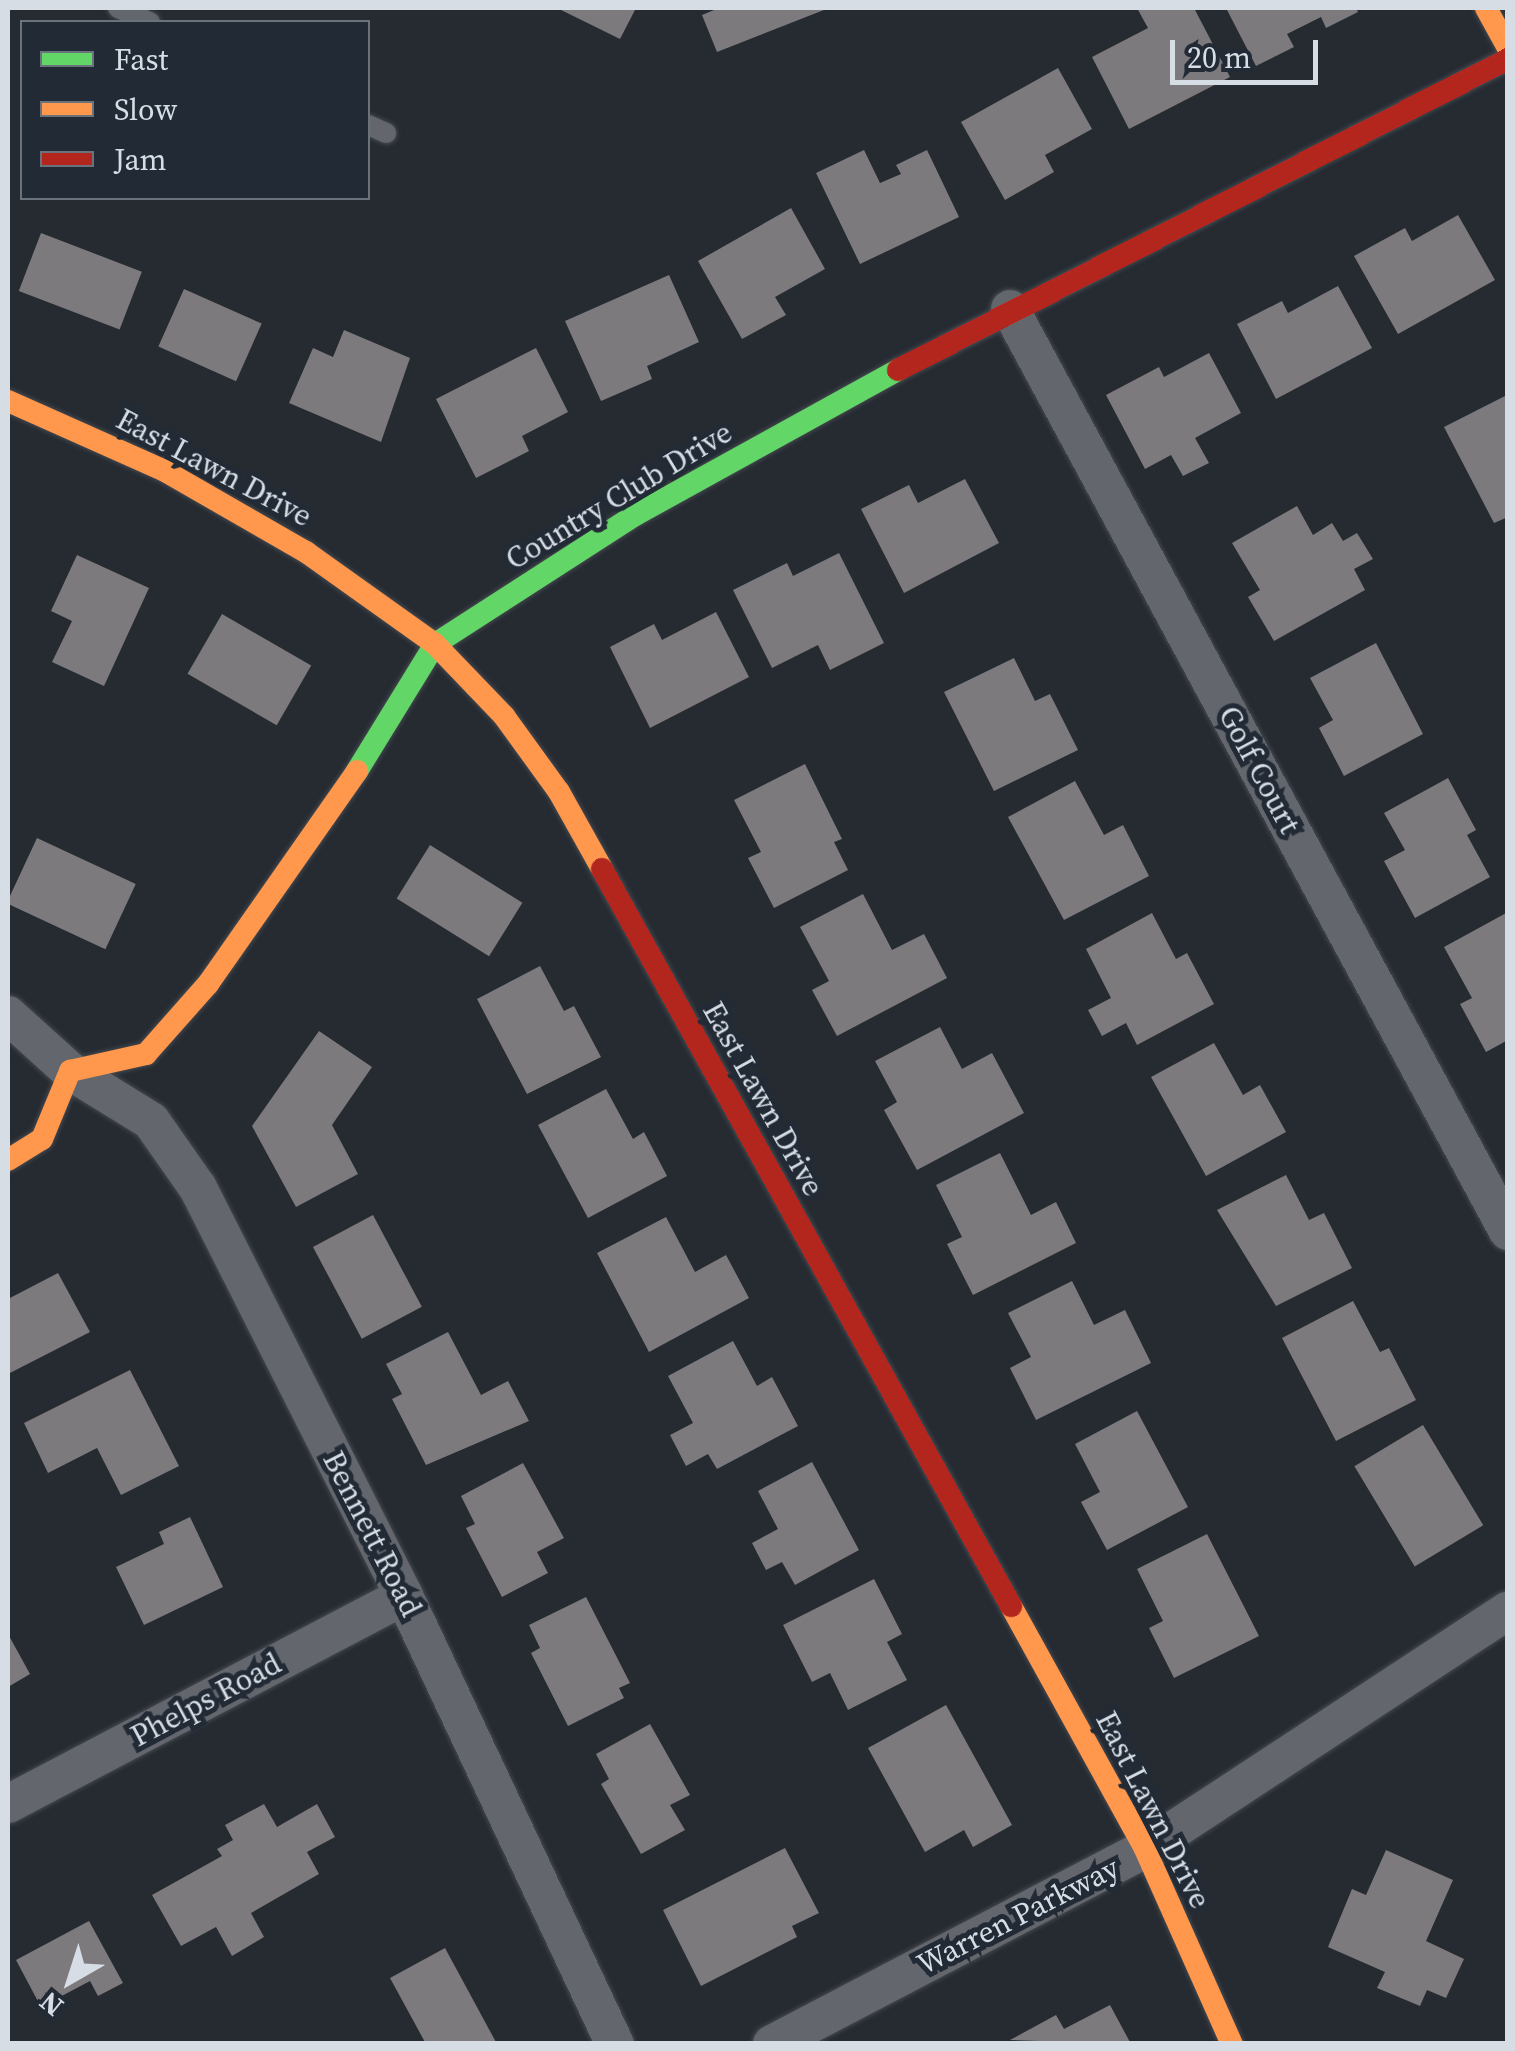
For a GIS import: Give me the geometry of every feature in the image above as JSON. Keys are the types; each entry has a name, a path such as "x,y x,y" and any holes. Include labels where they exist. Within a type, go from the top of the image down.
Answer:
{"street":[{"path":"1486,8 1508,48"},
{"name":"Country Club Drive","path":"70,1072 146,1054 208,984 387,730 435,644 636,514 1010,308 1508,59"},
{"name":"Golf Court","path":"1010,308 1508,1232"},
{"name":"East Lawn Drive","path":"8,400 181,480 306,552 435,644 504,716 559,792 1145,1849 1232,2044"},
{"name":"Bennett Road","path":"8,1015 70,1072 151,1122 198,1188 404,1596 615,2044"},
{"path":"8,1160 42,1139 70,1072"},
{"name":"Phelps Road","path":"8,1804 404,1596"},
{"name":"Warren Parkway","path":"772,2044 1145,1849 1508,1611"}],"lane":[{"path":"118,8 145,20"}],"building":[{"path":"557,8 636,8 620,39"},
{"path":"719,8 829,8 717,52 702,15"},
{"path":"1137,8 1194,8 1230,77 1129,129 1092,57 1148,28"},
{"path":"1226,8 1356,8 1358,12 1326,28 1321,17 1287,34 1294,47 1256,66"},
{"path":"1058,68 1092,129 1045,155 1054,172 1005,200 961,122"},
{"path":"864,150 880,183 901,174 896,165 927,150 959,217 860,264 816,173"},
{"path":"791,208 825,269 775,297 786,315 742,339 698,261"},
{"path":"1458,215 1495,280 1398,334 1354,256 1405,228 1412,241"},
{"path":"41,233 142,272 120,330 19,291"},
{"path":"669,275 699,342 647,366 652,379 601,401 565,321"},
{"path":"1338,286 1372,348 1276,399 1237,324 1282,301 1288,313"},
{"path":"184,289 262,324 236,381 158,347"},
{"path":"344,330 410,358 381,442 289,403 313,348 333,357"},
{"path":"536,348 568,412 522,436 529,451 476,478 436,399"},
{"path":"1209,353 1241,413 1195,438 1209,463 1183,476 1171,455 1145,469 1106,395 1159,367 1164,377"},
{"path":"1505,396 1508,517 1494,523 1444,427"},
{"path":"965,479 999,543 904,593 861,509 909,485 918,503"},
{"path":"1297,506 1313,535 1332,523 1343,541 1357,533 1373,559 1354,569 1365,590 1274,641 1248,597 1260,590 1232,543"},
{"path":"839,553 884,643 830,670 818,645 772,668 733,590 787,563 793,576"},
{"path":"77,555 149,588 104,686 52,662 72,621 51,611"},
{"path":"716,612 749,677 650,728 610,647 654,624 662,640"},
{"path":"222,614 311,666 277,725 188,674"},
{"path":"1376,643 1423,734 1344,776 1319,728 1333,720 1310,678"},
{"path":"1014,658 1035,701 1050,694 1078,750 994,791 944,692"},
{"path":"805,764 842,839 834,842 848,870 774,908 748,858 761,852 734,800"},
{"path":"1448,778 1476,830 1467,835 1490,877 1415,918 1384,861 1405,850 1384,813"},
{"path":"1075,781 1104,835 1123,825 1149,876 1064,920 1008,817"},
{"path":"37,838 136,884 105,949 8,904"},
{"path":"430,845 522,903 489,956 397,898"},
{"path":"863,894 892,950 924,934 947,978 837,1036 812,990 829,981 800,927"},
{"path":"1508,912 1508,1040 1486,1052 1460,1004 1472,998 1444,947"},
{"path":"1152,913 1176,959 1187,953 1214,1004 1137,1045 1126,1023 1102,1036 1088,1010 1111,998 1086,949"},
{"path":"540,966 564,1011 574,1006 601,1057 527,1094 477,999"},
{"path":"940,1027 962,1069 992,1053 1024,1113 917,1170 884,1110 897,1102 875,1061"},
{"path":"319,1031 372,1067 332,1125 358,1174 296,1207 252,1126"},
{"path":"1214,1043 1243,1095 1260,1085 1286,1132 1206,1176 1151,1077"},
{"path":"606,1089 633,1139 644,1132 667,1176 588,1218 538,1125"},
{"path":"1000,1153 1031,1215 1056,1202 1076,1243 973,1295 947,1244 962,1237 936,1185"},
{"path":"1286,1175 1309,1220 1324,1213 1352,1268 1276,1306 1217,1210"},
{"path":"373,1215 422,1307 362,1339 313,1247"},
{"path":"666,1217 695,1272 726,1255 749,1298 649,1352 597,1253"},
{"path":"58,1273 90,1332 8,1374 8,1299"},
{"path":"1072,1281 1094,1325 1125,1310 1151,1363 1036,1420 1010,1368 1031,1357 1008,1313"},
{"path":"1353,1301 1380,1352 1389,1348 1416,1400 1336,1441 1282,1338"},
{"path":"448,1332 481,1395 508,1381 529,1421 426,1465 392,1399 402,1394 386,1364"},
{"path":"733,1341 757,1386 772,1377 798,1426 717,1469 708,1454 686,1466 670,1435 693,1423 668,1376"},
{"path":"130,1370 179,1466 121,1495 97,1448 48,1473 24,1423"},
{"path":"1137,1411 1188,1507 1107,1550 1081,1502 1100,1492 1075,1444"},
{"path":"1423,1425 1483,1525 1415,1566 1354,1466"},
{"path":"812,1462 859,1550 795,1585 782,1562 766,1570 752,1543 778,1529 758,1491"},
{"path":"523,1463 564,1538 537,1552 548,1573 502,1597 466,1528 475,1524 461,1496"},
{"path":"190,1517 223,1587 144,1625 116,1567 164,1544 159,1532"},
{"path":"1207,1534 1259,1636 1174,1678 1149,1628 1163,1621 1137,1569"},
{"path":"874,1579 902,1634 887,1642 907,1680 848,1710 830,1673 812,1682 783,1625"},
{"path":"586,1597 630,1683 619,1688 624,1698 568,1726 531,1653 540,1648 529,1625"},
{"path":"8,1634 30,1674 8,1687"},
{"path":"946,1705 1012,1825 973,1847 964,1830 925,1852 868,1748"},
{"path":"650,1724 690,1795 670,1805 685,1830 641,1854 601,1784 609,1779 596,1754"},
{"path":"264,1804 277,1827 317,1804 335,1837 307,1852 319,1874 251,1913 264,1937 232,1956 216,1927 181,1946 152,1895 222,1856 217,1849 233,1840 225,1825"},
{"path":"785,1848 819,1913 792,1926 797,1937 701,1986 663,1910"},
{"path":"1386,1850 1453,1880 1426,1941 1464,1959 1446,1998 1427,1990 1420,2006 1377,1988 1385,1972 1328,1947 1352,1889 1366,1895"},
{"path":"89,1921 123,1983 98,1996 90,1981 41,2007 16,1960"},
{"path":"445,1948 497,2044 426,2044 390,1978"},
{"path":"1110,2005 1131,2044 1010,2040 1056,2015 1064,2029"}],"traffic: fast":[{"path":"357,771 435,644 637,514 898,370"}],"traffic: slow":[{"path":"1486,8 1508,48"},
{"path":"8,401 165,471 306,552 435,644 504,716 559,792 602,869"},
{"path":"8,1160 42,1139 70,1071 146,1054 208,984 357,771"},
{"path":"1011,1606 1145,1849 1232,2044"}],"traffic: jam":[{"path":"898,370 1508,59"},
{"path":"602,869 1011,1606"}]}
